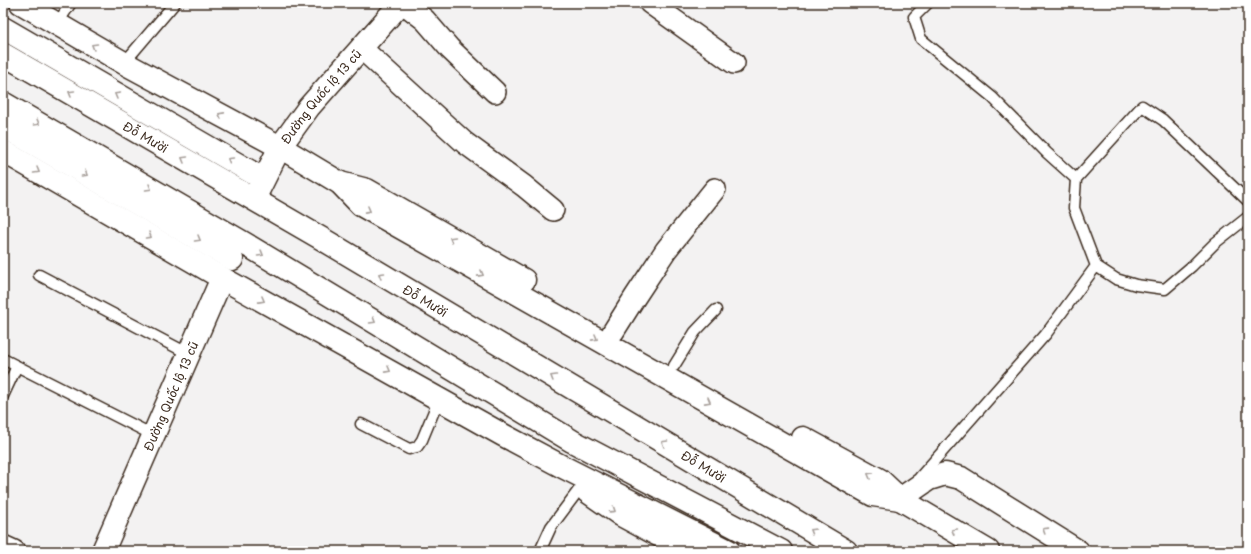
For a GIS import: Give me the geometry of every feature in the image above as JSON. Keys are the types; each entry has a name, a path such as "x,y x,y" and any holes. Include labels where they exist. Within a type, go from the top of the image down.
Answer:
{"main road":[{"path":"23,3 56,24 124,63 280,147 340,183 361,205 388,221 873,495 900,499 929,479 945,474 961,478 1078,551"},
{"name":"Đường Quốc lộ 13 cũ","path":"254,199 280,147 308,107 402,3"},
{"name":"Đỗ Mười","path":"3,28 263,179"},
{"name":"Đỗ Mười","path":"3,54 254,199 846,551"},
{"path":"3,103 237,251"},
{"path":"3,126 237,251 572,441 781,551"},
{"path":"3,151 222,278 563,467 729,551"},
{"path":"340,183 367,190 613,332 880,480 900,499 988,551"},
{"name":"Đường Quốc lộ 13 cũ","path":"103,551 222,278 237,251"},
{"path":"504,434 572,441"},
{"path":"563,467 581,487 600,501 621,515 682,550"}],"street":[{"path":"402,3 425,20 450,49 495,92"},
{"path":"650,3 734,63"},
{"path":"361,48 465,143 524,186 553,210"},
{"path":"613,332 666,250 715,189"},
{"path":"3,546 14,551"}],"lane":[{"path":"56,24 71,3"},
{"path":"124,63 176,3"},
{"path":"928,3 914,17 921,39 992,97 1047,153 1076,179"},
{"path":"1248,201 1163,120 1142,106 1076,179 1074,208 1096,266 1116,278 1136,284 1165,289 1192,266 1215,243 1248,217"},
{"path":"900,499 1046,334 1096,266"},
{"path":"39,275 189,354"},
{"path":"674,366 695,332 716,310"},
{"path":"3,359 153,435"},
{"path":"3,396 17,366"},
{"path":"361,424 409,449 417,447 422,440 439,398"},
{"path":"540,551 551,527 581,487"}]}
